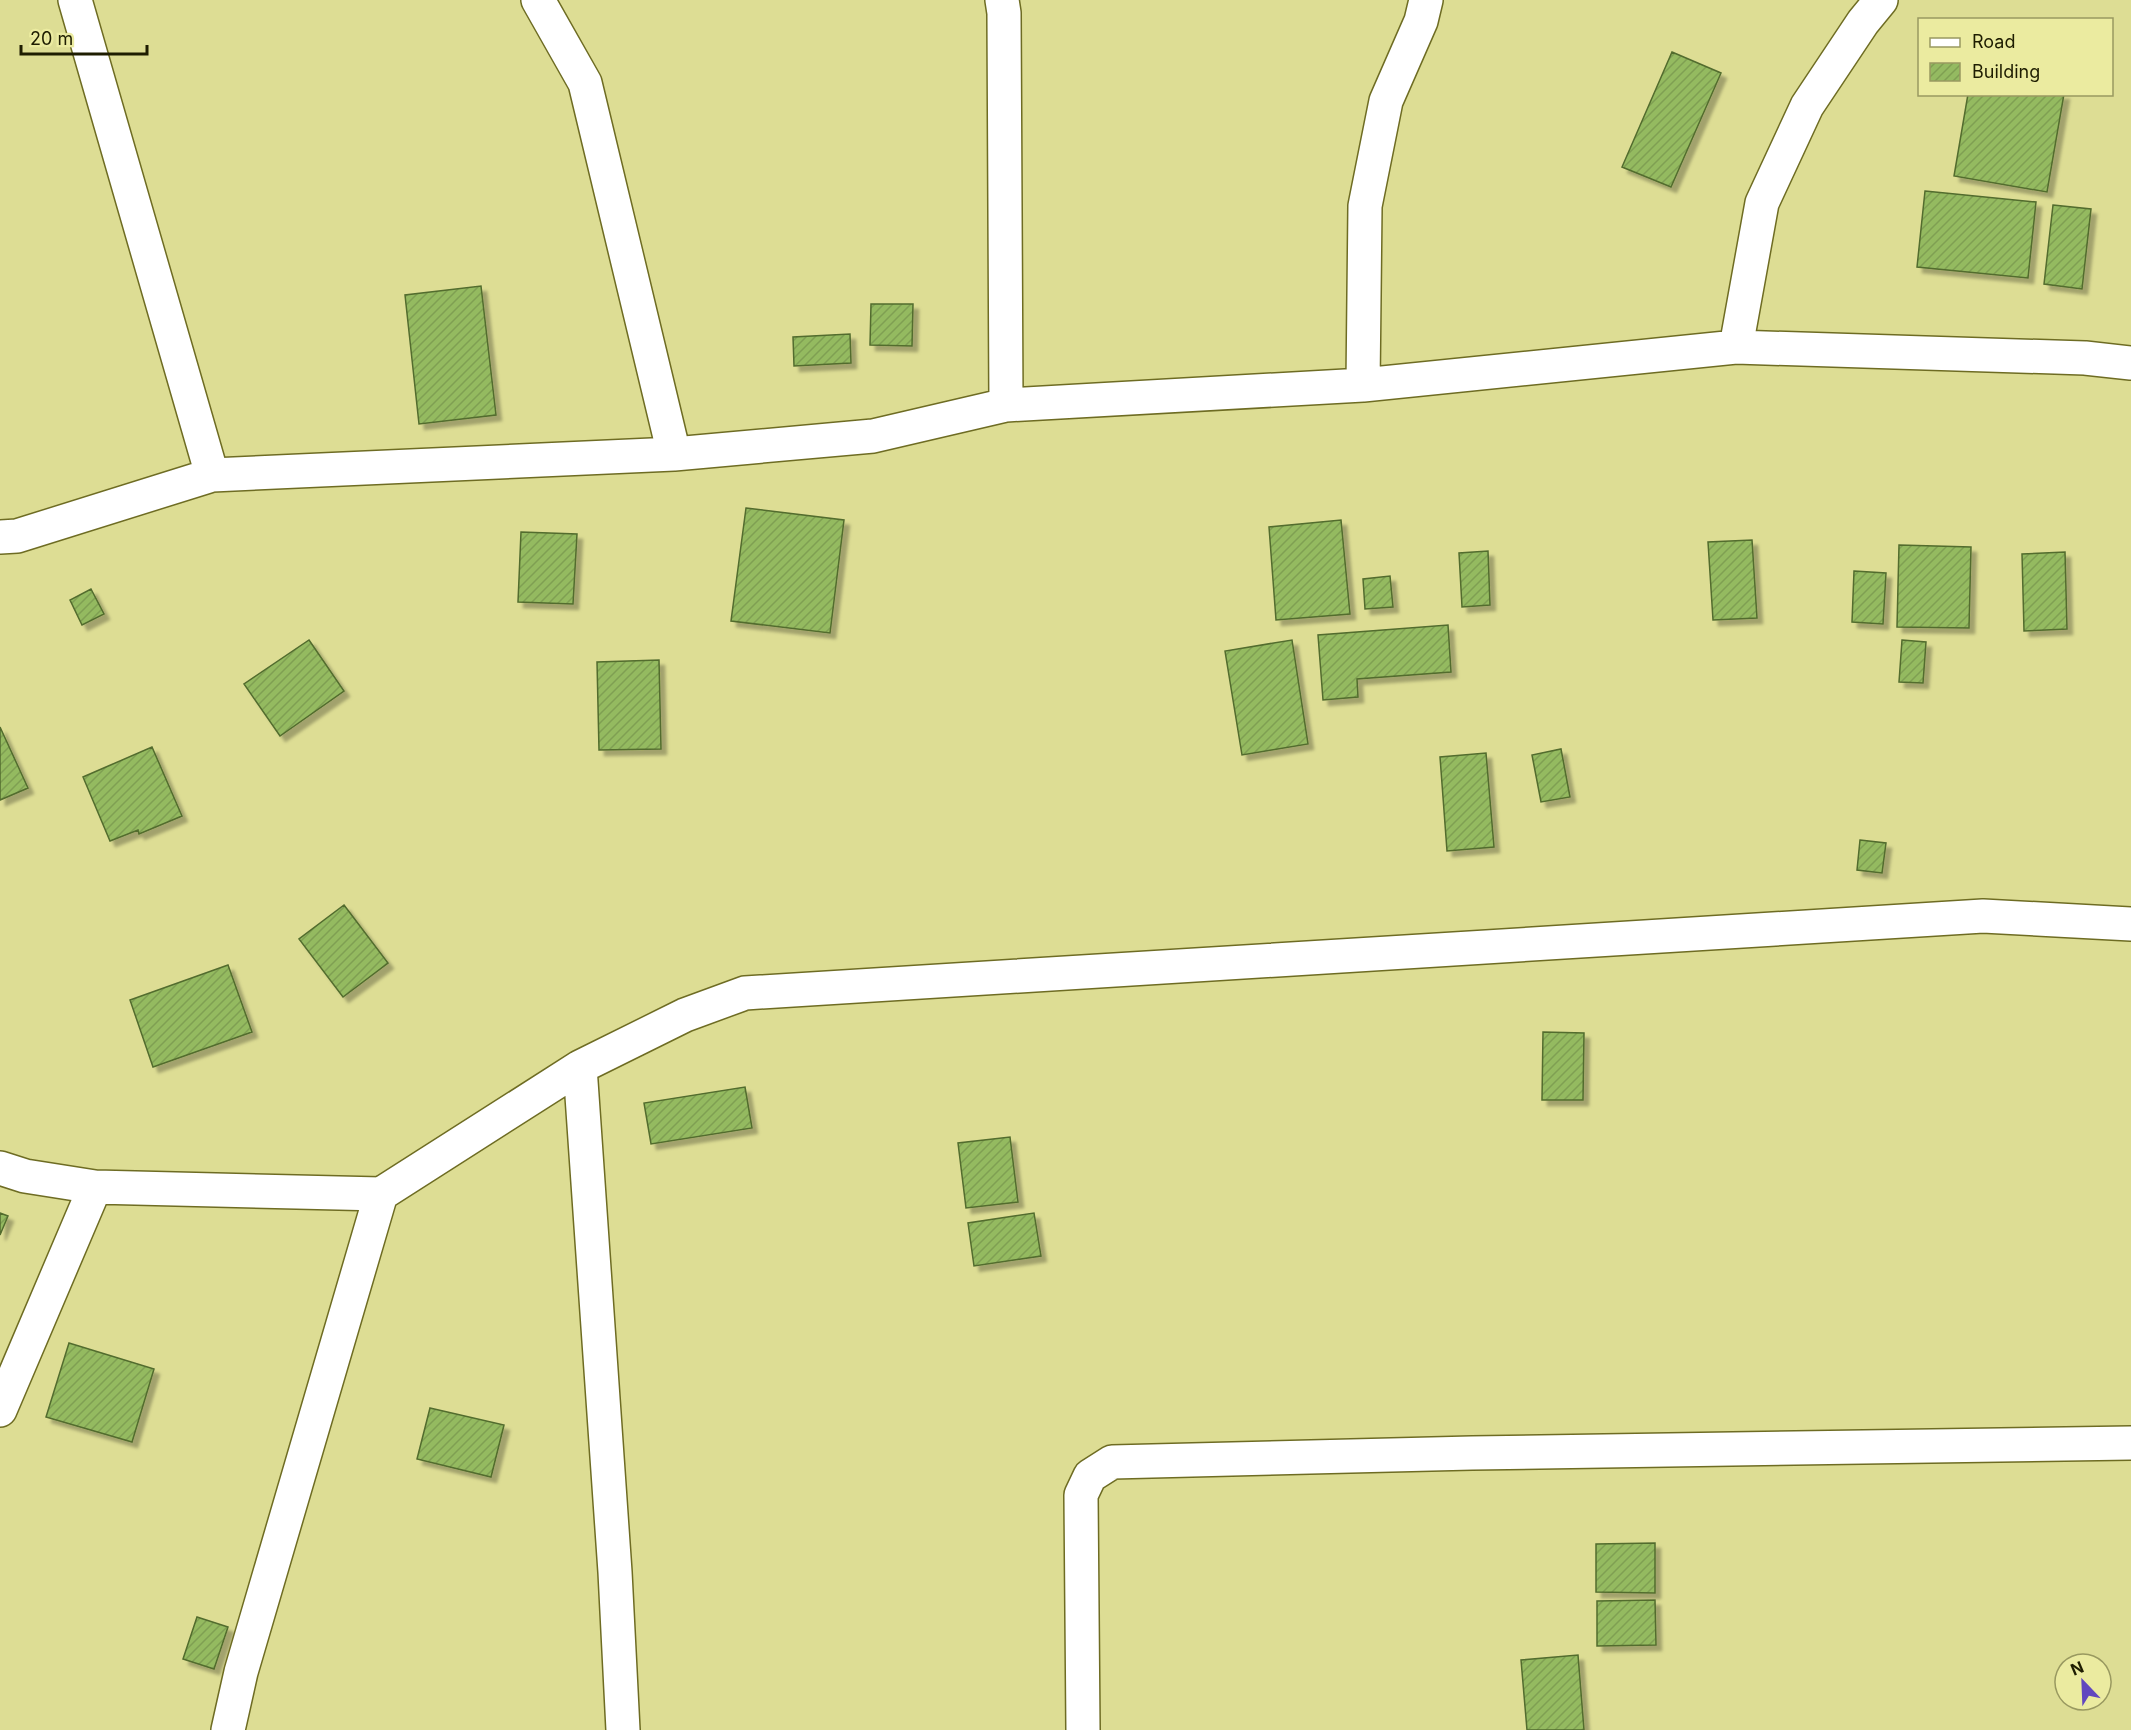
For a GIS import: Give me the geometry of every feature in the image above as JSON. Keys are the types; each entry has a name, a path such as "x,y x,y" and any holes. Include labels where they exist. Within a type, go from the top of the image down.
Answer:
{"street":[{"path":"75,0 212,476"},
{"path":"538,0 585,82 674,453"},
{"path":"1002,0 1004,14 1006,405"},
{"path":"1363,385 1365,206 1386,101 1420,21 1426,0"},
{"path":"1736,346 1762,203 1807,106 1863,22 1881,0"},
{"path":"0,537 17,536 212,476 674,453 873,436 1006,405 1363,385 1736,346 2085,358 2131,363"},
{"path":"0,1168 26,1176 95,1187 381,1194 580,1067 685,1015 745,993 1983,916 2131,924"},
{"path":"580,1067 614,1549 623,1730"},
{"path":"0,1410 95,1187"},
{"path":"228,1730 240,1672 381,1194"},
{"path":"1083,1730 1081,1495 1090,1476 1112,1462 1472,1453 2131,1443"}],"building":[{"path":"1672,52 1721,73 1671,187 1622,167"},
{"path":"1968,96 2064,96 2047,192 1954,176"},
{"path":"1925,191 2036,202 2028,278 1917,267"},
{"path":"2053,205 2091,209 2082,289 2044,284"},
{"path":"481,286 496,415 419,424 405,295"},
{"path":"871,304 913,304 912,346 870,345"},
{"path":"850,334 851,363 794,366 793,337"},
{"path":"746,508 844,520 830,633 731,621"},
{"path":"1341,520 1350,614 1276,620 1269,527"},
{"path":"521,532 577,534 573,604 518,602"},
{"path":"1752,540 1757,618 1713,620 1708,542"},
{"path":"1899,545 1971,547 1969,628 1897,627"},
{"path":"1488,551 1490,605 1462,607 1459,553"},
{"path":"2065,552 2067,629 2024,631 2022,554"},
{"path":"1854,571 1886,573 1883,624 1852,622"},
{"path":"1390,576 1393,607 1365,609 1363,579"},
{"path":"91,589 104,614 82,625 70,600"},
{"path":"1448,625 1451,672 1357,679 1358,697 1323,700 1318,635"},
{"path":"309,640 344,691 280,736 244,684"},
{"path":"1292,640 1308,744 1242,755 1225,651"},
{"path":"1902,640 1926,642 1923,683 1899,682"},
{"path":"659,660 661,749 599,750 597,662"},
{"path":"0,727 28,788 0,800"},
{"path":"152,747 182,816 139,834 138,830 110,841 83,777"},
{"path":"1561,749 1570,797 1541,802 1532,755"},
{"path":"1486,753 1494,847 1447,851 1440,757"},
{"path":"1860,840 1886,843 1882,873 1857,870"},
{"path":"344,905 388,963 343,997 299,939"},
{"path":"228,965 252,1032 153,1067 130,1000"},
{"path":"1543,1032 1584,1033 1583,1100 1542,1100"},
{"path":"745,1087 752,1128 651,1144 644,1103"},
{"path":"1010,1137 1018,1202 966,1208 958,1143"},
{"path":"0,1213 8,1216 0,1235"},
{"path":"1034,1213 1041,1256 974,1266 968,1223"},
{"path":"69,1343 154,1369 132,1442 46,1417"},
{"path":"430,1408 504,1425 491,1477 417,1459"},
{"path":"1655,1543 1655,1593 1596,1592 1596,1544"},
{"path":"1655,1600 1656,1645 1597,1646 1597,1601"},
{"path":"197,1617 228,1627 214,1669 183,1659"},
{"path":"1578,1655 1584,1730 1527,1730 1521,1660"}]}
